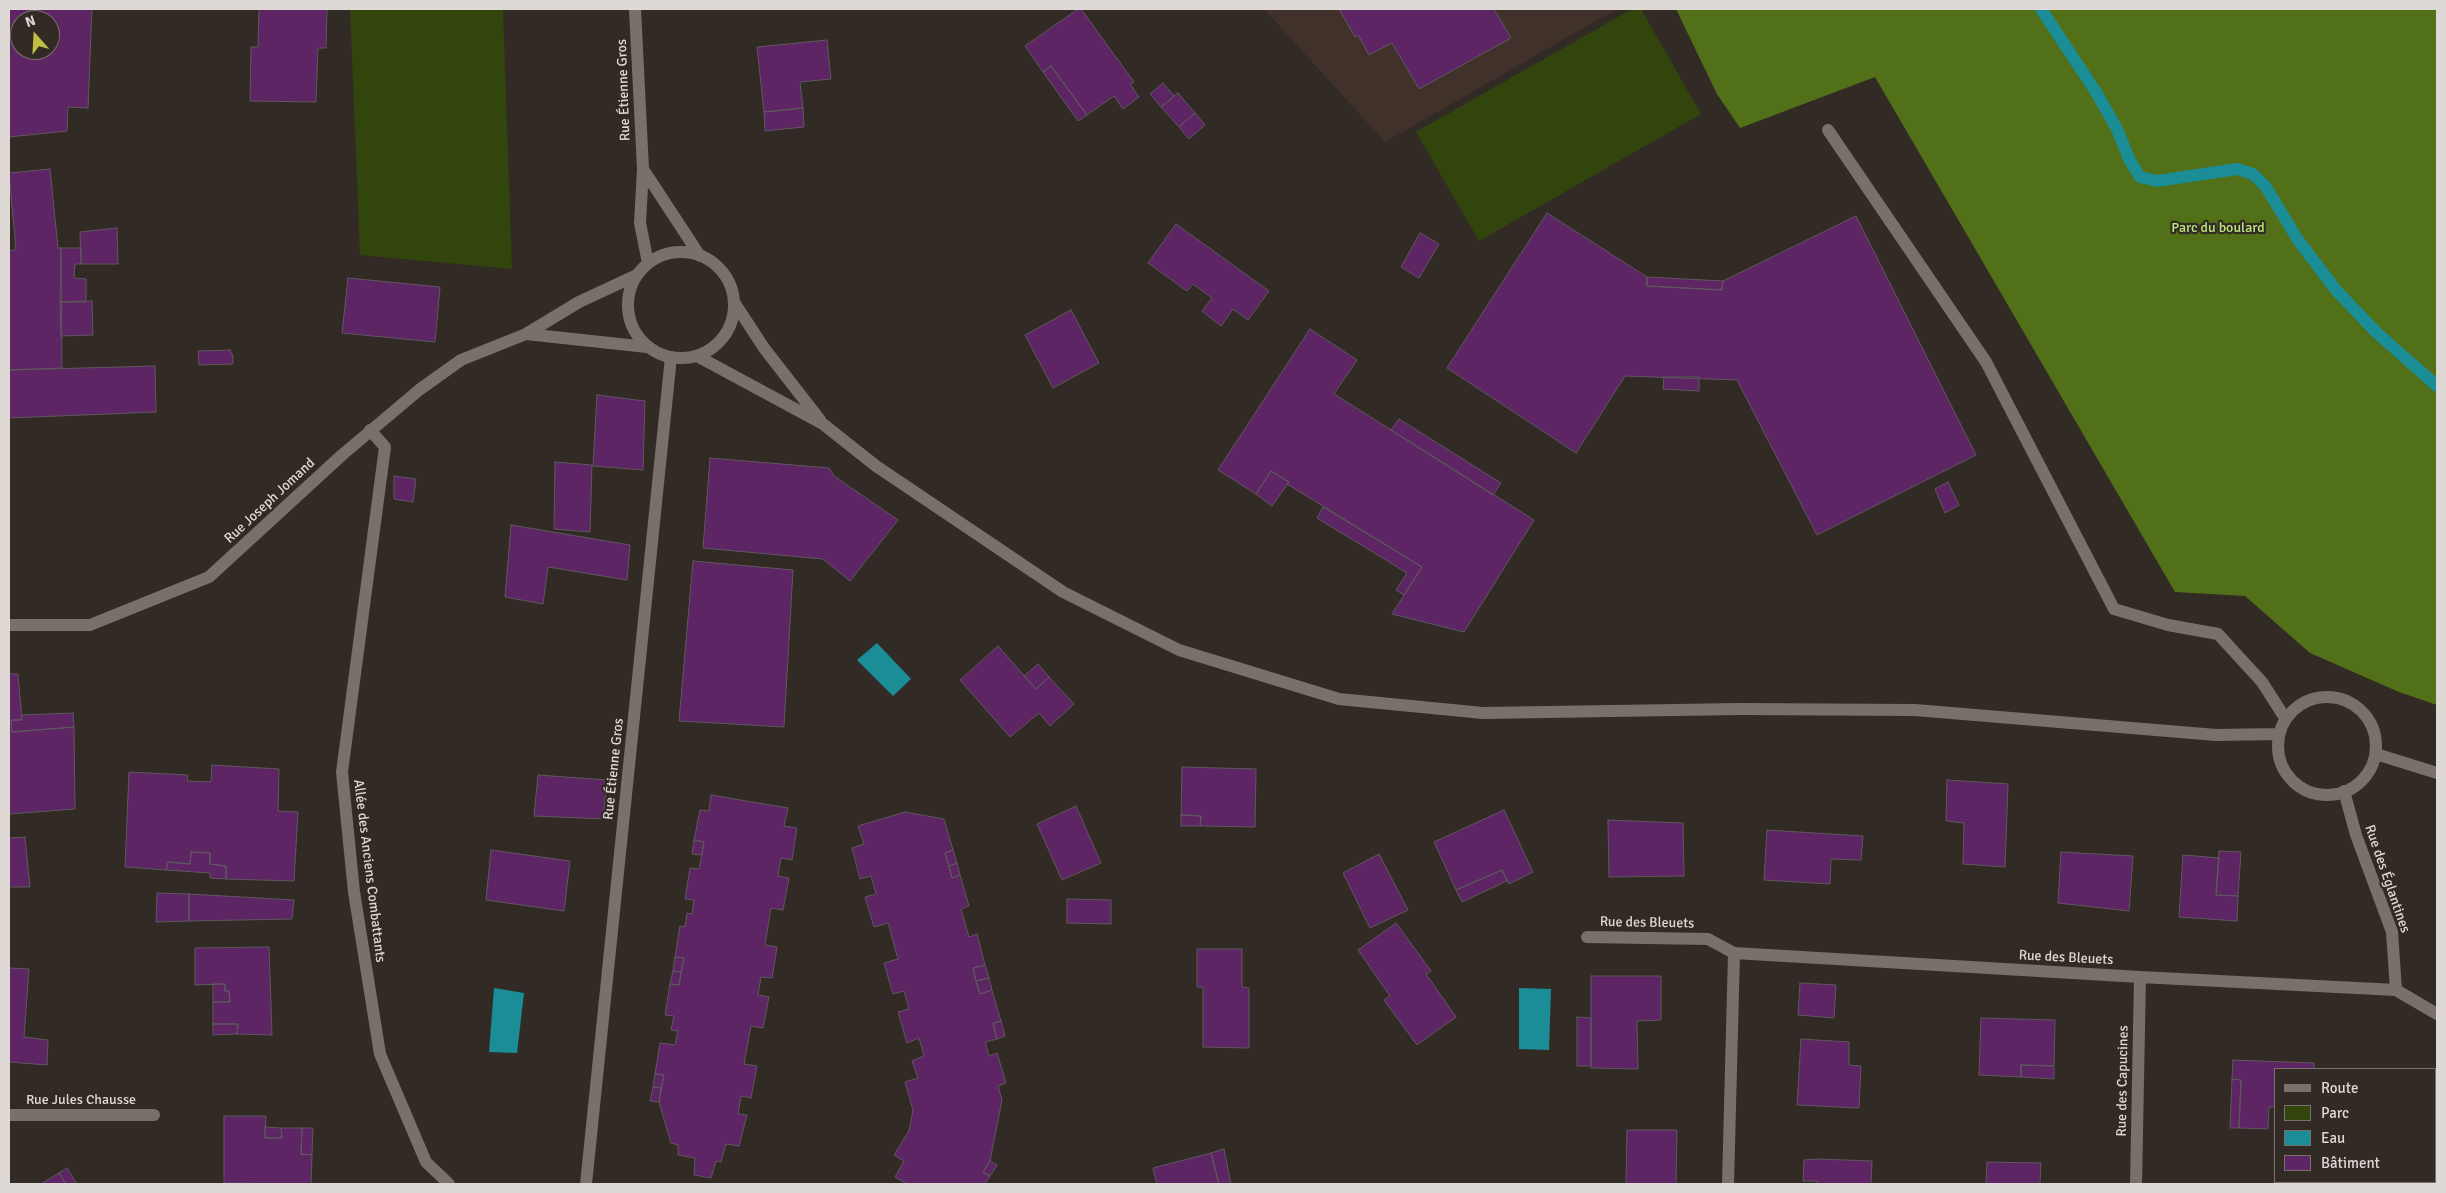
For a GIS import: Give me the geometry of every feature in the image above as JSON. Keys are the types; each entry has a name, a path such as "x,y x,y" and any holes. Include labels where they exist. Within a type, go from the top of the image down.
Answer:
{"street":[{"name":"Rue Étienne Gros","path":"635,9 643,169 640,223 648,263"},
{"path":"1828,130 1986,362 2114,609 2168,625 2218,634 2262,682 2285,718"},
{"path":"643,169 700,256"},
{"path":"673,252 691,252 700,256 708,258 722,270 731,286 734,302 732,320 724,336 712,348 697,356 663,356 647,347 636,334 629,318 627,300 632,283 636,275 656,257 673,252"},
{"name":"Rue Joseph Jomand","path":"9,626 90,625 209,577 370,430 419,390 462,360 526,334 579,302 636,275"},
{"path":"734,302 764,348 823,424"},
{"name":"Rue Joseph Jomand","path":"526,334 647,347"},
{"path":"697,356 823,424 876,466 1063,592 1178,650 1339,699 1483,713 1740,708 1915,710 2216,735 2278,734"},
{"name":"Rue Étienne Gros","path":"586,1184 671,357"},
{"name":"Allée des Anciens Combattants","path":"370,430 385,447 342,772 354,892 380,1054 426,1162 449,1184"},
{"path":"2329,696 2345,700 2360,708 2370,722 2376,738 2376,754 2372,767 2355,787 2344,791 2322,796 2305,791 2291,781 2281,767 2277,751 2278,734 2285,718 2297,706 2312,698 2329,696"},
{"path":"2376,754 2437,773"},
{"name":"Rue des Églantines","path":"2344,791 2356,835 2392,932 2396,990"},
{"name":"Rue des Bleuets","path":"1587,937 1708,939 1734,953 2140,978 2396,990"},
{"path":"1728,1184 1734,953"},
{"name":"Rue des Capucines","path":"2136,1184 2140,978"},
{"path":"2396,990 2437,1014"},
{"name":"Rue Jules Chausse","path":"9,1115 154,1115"}],"shaded area":[{"path":"1264,9 1617,9 1385,142"}],"green space":[{"path":"350,9 503,9 512,269 360,255"},
{"path":"1632,9 1641,9 1701,114 1479,241 1416,132"},
{"name":"Parc du boulard","path":"1676,9 2437,9 2437,705 2399,692 2310,653 2245,596 2175,592 1875,77 1740,128 1717,94"}],"water":[{"path":"877,643 911,679 893,696 857,660"},
{"path":"494,988 524,993 517,1053 489,1052"},
{"path":"1519,988 1551,989 1549,1050 1519,1049"}],"building":[{"path":"9,9 92,9 88,108 68,107 67,131 9,137"},
{"path":"259,9 327,9 326,48 318,48 316,102 250,101 251,47 258,47"},
{"path":"1078,9 1081,9 1134,82 1130,84 1139,97 1123,109 1114,96 1087,115 1051,66 1043,72 1025,46"},
{"path":"1339,9 1494,9 1511,38 1419,89 1392,43 1369,55 1358,35 1355,37"},
{"path":"827,40 831,79 800,82 803,108 764,112 757,47"},
{"path":"1051,66 1087,115 1078,121 1043,72"},
{"path":"1163,83 1174,96 1161,107 1150,94"},
{"path":"1178,93 1195,113 1179,127 1161,107"},
{"path":"803,108 804,127 765,131 764,112"},
{"path":"1195,113 1205,125 1189,139 1179,127"},
{"path":"50,169 58,248 61,248 62,368 9,370 9,250 16,250 9,173"},
{"path":"1547,213 1647,277 1647,286 1722,290 1723,281 1856,216 1976,455 1817,535 1737,380 1625,376 1576,453 1447,368"},
{"path":"1176,224 1269,291 1248,320 1233,309 1221,326 1202,311 1212,298 1193,284 1187,291 1148,263"},
{"path":"117,228 118,264 81,264 80,232"},
{"path":"1420,233 1439,244 1419,278 1401,267"},
{"path":"61,248 81,248 81,264 75,264 74,278 86,279 86,302 60,302"},
{"path":"1647,277 1723,281 1722,290 1647,286"},
{"path":"348,278 440,287 435,342 342,333"},
{"path":"92,301 93,335 61,336 60,302"},
{"path":"1071,310 1099,363 1053,388 1025,335"},
{"path":"1310,329 1357,360 1334,394 1534,520 1464,632 1392,614 1422,567 1287,484 1289,482 1271,471 1256,494 1218,470"},
{"path":"230,350 233,356 233,364 199,365 198,351"},
{"path":"155,366 156,412 9,418 9,370"},
{"path":"1664,377 1699,377 1699,391 1663,389"},
{"path":"597,395 645,401 643,470 593,466"},
{"path":"1399,419 1501,483 1493,495 1391,430"},
{"path":"710,458 829,468 834,476 898,520 850,581 823,559 703,548"},
{"path":"555,462 592,465 590,532 554,529"},
{"path":"1271,471 1289,482 1272,506 1256,494"},
{"path":"394,476 416,479 413,502 394,499"},
{"path":"1948,482 1959,505 1945,513 1935,489"},
{"path":"1323,507 1422,567 1404,595 1396,590 1407,573 1317,518"},
{"path":"511,525 630,545 627,580 548,567 543,604 505,597"},
{"path":"693,561 793,570 784,727 679,721"},
{"path":"998,646 1036,689 1049,677 1074,704 1050,726 1039,713 1010,737 960,680"},
{"path":"1038,664 1049,677 1036,689 1024,676"},
{"path":"9,674 18,674 22,720 11,720 12,732 74,727 75,809 9,814"},
{"path":"73,713 74,727 12,732 11,720 22,720 21,715"},
{"path":"212,765 279,769 278,811 298,812 294,881 226,879 226,866 210,864 210,853 191,852 190,864 168,862 166,870 125,867 129,772 188,775 187,781 211,782"},
{"path":"1182,767 1256,769 1255,827 1200,826 1201,816 1181,815"},
{"path":"538,775 607,780 603,819 534,816"},
{"path":"1947,780 2008,784 2005,867 1963,864 1964,823 1946,821"},
{"path":"711,795 788,808 784,826 797,828 792,860 781,858 778,876 789,878 783,910 771,908 765,945 777,947 772,978 761,977 758,995 769,997 763,1028 751,1026 744,1064 757,1066 751,1098 741,1096 738,1114 747,1115 739,1146 726,1144 721,1162 716,1161 711,1178 694,1175 695,1158 678,1155 678,1145 671,1143 659,1102 664,1075 655,1074 660,1043 675,1045 678,1031 671,1030 674,1016 665,1015 670,984 679,985 684,958 675,957 680,926 685,927 687,913 692,914 694,900 685,899 690,868 699,869 704,842 694,840 700,810 709,811"},
{"path":"1076,806 1101,863 1062,880 1037,824"},
{"path":"1504,810 1533,872 1509,884 1502,870 1456,890 1434,842"},
{"path":"905,812 944,819 953,850 945,853 952,878 960,875 969,906 961,909 969,937 977,934 985,965 973,968 976,981 980,994 992,990 1001,1021 993,1023 997,1039 985,1042 989,1056 997,1053 1006,1083 998,1086 1002,1100 990,1161 983,1172 990,1176 985,1184 907,1184 895,1177 904,1161 894,1155 909,1131 913,1110 905,1082 918,1078 912,1061 924,1056 919,1038 907,1043 898,1012 909,1009 904,991 893,994 884,963 898,959 888,923 874,927 865,897 876,894 871,876 860,879 852,848 864,844 858,826"},
{"path":"1181,815 1201,816 1200,826 1181,826"},
{"path":"1608,820 1683,823 1684,876 1609,877"},
{"path":"1767,830 1863,836 1861,860 1831,859 1830,884 1764,880"},
{"path":"25,837 30,887 9,887 9,838"},
{"path":"694,840 704,842 702,855 692,854"},
{"path":"491,850 570,861 564,911 486,900"},
{"path":"953,850 957,863 949,866 945,853"},
{"path":"2219,851 2241,852 2238,896 2216,895"},
{"path":"191,852 210,853 210,864 226,866 226,879 210,878 210,873 166,870 168,862 190,864"},
{"path":"2061,852 2133,856 2129,911 2058,903"},
{"path":"1379,854 1408,910 1370,928 1343,873"},
{"path":"2183,855 2219,858 2216,895 2238,896 2237,921 2179,917"},
{"path":"957,863 960,875 952,878 949,866"},
{"path":"1502,870 1507,881 1462,902 1456,890"},
{"path":"157,893 189,894 189,921 156,922"},
{"path":"189,894 294,900 292,919 189,921"},
{"path":"1067,899 1111,900 1111,924 1067,923"},
{"path":"1396,923 1431,971 1426,974 1456,1017 1417,1045 1384,1000 1390,996 1358,950"},
{"path":"269,947 272,1035 237,1034 238,1024 213,1024 213,1002 230,1002 229,991 225,991 225,984 195,985 195,948"},
{"path":"1197,949 1242,949 1242,987 1249,988 1249,1048 1203,1047 1203,987 1197,987"},
{"path":"675,957 684,958 681,972 673,971"},
{"path":"985,965 989,978 976,981 973,968"},
{"path":"9,968 29,969 24,1037 48,1040 47,1065 9,1062"},
{"path":"673,971 681,972 679,985 670,984"},
{"path":"1591,976 1661,976 1661,1020 1637,1021 1638,1069 1591,1068"},
{"path":"989,978 992,990 980,994 976,981"},
{"path":"1800,983 1836,985 1834,1018 1798,1015"},
{"path":"213,984 225,984 225,991 229,991 230,1002 213,1002"},
{"path":"1577,1017 1591,1018 1591,1066 1577,1066"},
{"path":"1981,1018 2055,1020 2054,1066 2021,1065 2021,1077 1979,1075"},
{"path":"1001,1021 1005,1036 997,1039 993,1023"},
{"path":"213,1024 238,1024 237,1034 213,1035"},
{"path":"1801,1039 1849,1042 1849,1065 1861,1066 1859,1108 1797,1105"},
{"path":"2233,1060 2314,1063 2314,1068 2274,1068 2274,1107 2269,1107 2268,1129 2239,1128 2241,1080 2232,1079"},
{"path":"2021,1065 2054,1066 2054,1079 2021,1077"},
{"path":"655,1074 664,1075 661,1088 653,1087"},
{"path":"2232,1079 2241,1080 2239,1128 2230,1128"},
{"path":"653,1087 661,1088 659,1102 650,1101"},
{"path":"224,1116 266,1116 265,1138 282,1138 281,1128 302,1128 301,1154 312,1155 311,1184 224,1183"},
{"path":"265,1127 281,1128 282,1138 265,1138"},
{"path":"302,1128 313,1128 312,1155 301,1154"},
{"path":"1627,1130 1677,1130 1676,1184 1626,1184"},
{"path":"1224,1149 1231,1184 1219,1184 1211,1153"},
{"path":"1211,1153 1219,1184 1157,1184 1153,1168"},
{"path":"1804,1160 1872,1161 1871,1184 1817,1184 1817,1181 1803,1181"},
{"path":"990,1161 997,1165 990,1176 983,1172"},
{"path":"1987,1162 2041,1163 2040,1184 1986,1184"},
{"path":"67,1168 77,1184 66,1184 59,1173"},
{"path":"59,1173 66,1184 41,1184"}],"waterway":[{"path":"2041,9 2096,92 2117,129 2129,159 2140,177 2157,181 2237,169 2253,174 2266,187 2298,240 2336,290 2376,332 2437,386"}]}
